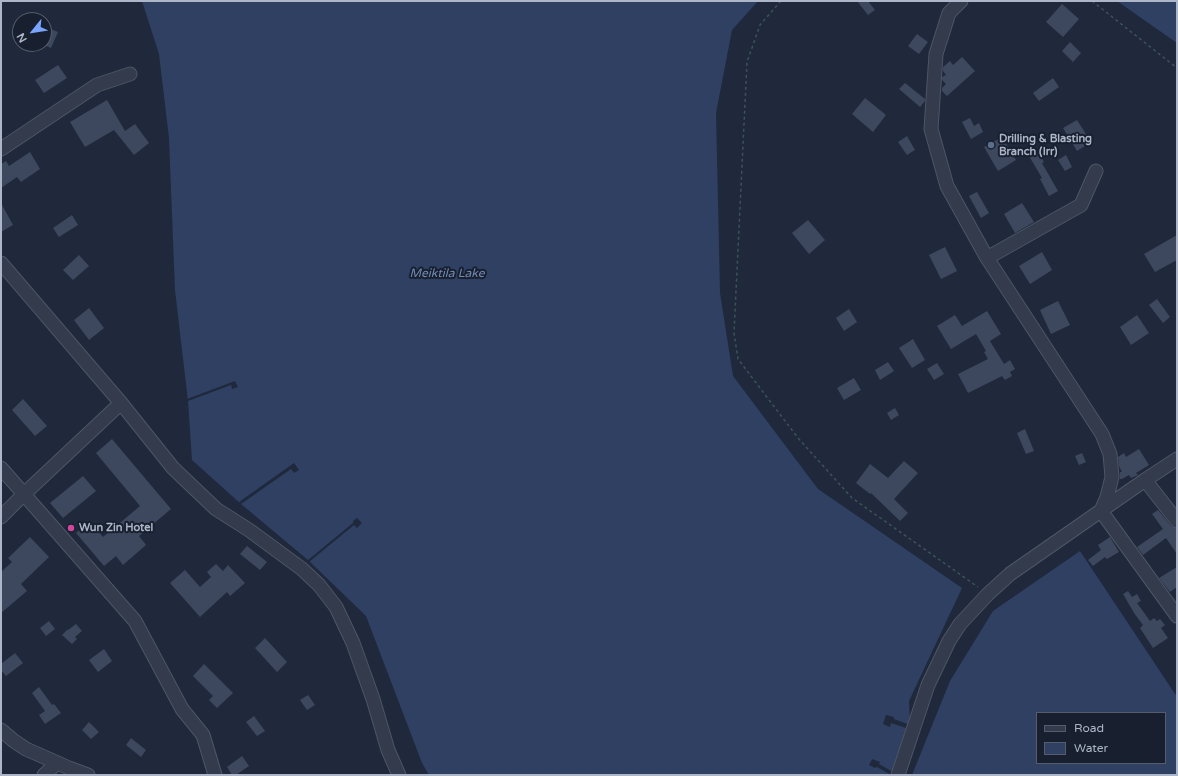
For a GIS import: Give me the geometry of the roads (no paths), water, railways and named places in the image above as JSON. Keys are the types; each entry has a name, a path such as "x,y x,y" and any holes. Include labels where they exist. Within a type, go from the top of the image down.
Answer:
{"street":[{"path":"960,1 949,13 936,54 930,129 946,186 987,258 1102,434 1110,454 1112,477 1107,497 1101,511"},
{"path":"1,149 96,85 130,74"},
{"path":"987,258 1081,205 1096,171"},
{"path":"1,263 121,403 173,468 216,509 261,539 319,585 336,607 354,643 388,750 399,775"},
{"path":"1,517 121,403"},
{"path":"898,775 928,685 949,641 960,624 988,594 1010,574 1177,459"},
{"path":"1,468 23,495 135,621 182,709 203,734 214,775"},
{"path":"1145,480 1177,521"},
{"path":"1101,511 1177,616"},
{"path":"1,730 14,742 26,749 88,775"},
{"path":"44,775 57,763"}],"water":[{"name":"Meiktila Lake","path":"142,1 758,1 732,30 716,113 720,293 733,376 818,489 962,588 909,701 910,725 891,775 429,775 422,763 366,616 308,560 241,504 192,460 188,401 175,290 169,138 159,54"},
{"path":"1117,1 1177,1 1177,43 1174,41"},
{"path":"1080,551 1177,697 1177,775 912,775 950,681 993,611"}],"place":[{"name":"Drilling & Blasting Branch (Irr)","path":"991,145"},
{"name":"Wun Zin Hotel","path":"71,528"}]}
